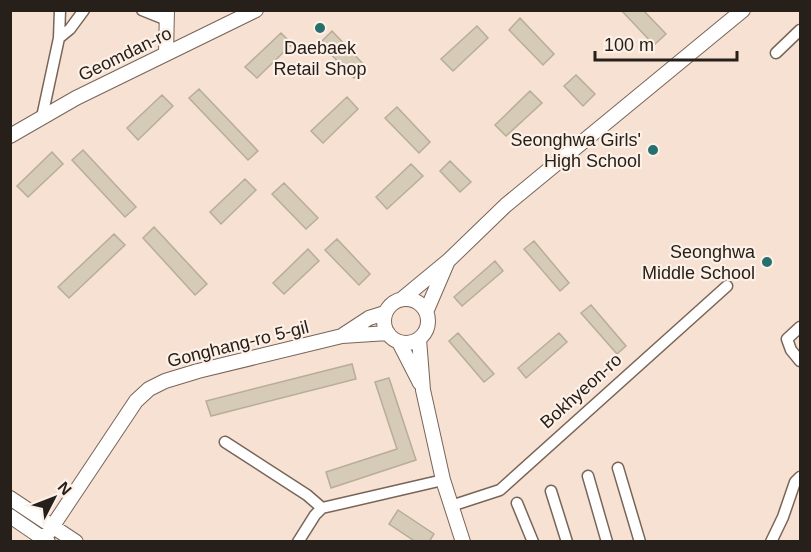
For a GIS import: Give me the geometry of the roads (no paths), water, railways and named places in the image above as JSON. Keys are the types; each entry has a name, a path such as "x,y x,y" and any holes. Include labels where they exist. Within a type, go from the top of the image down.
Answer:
{"main road":[{"name":"Geomdan-ro","path":"11,135 76,98 256,10"},
{"path":"423,390 384,320 386,313 395,302 402,299 448,261 506,205 743,10"},
{"path":"166,53 167,15"},
{"path":"342,336 394,337 413,342 419,339 428,327 426,312 448,261"},
{"path":"402,299 416,301 426,312"},
{"path":"342,336 369,318 386,313"},
{"name":"Gonghang-ro 5-gil","path":"46,540 136,401 149,389 165,381 198,371 342,336"},
{"path":"419,339 423,390 443,480 463,542"},
{"path":"10,498 76,542"},
{"path":"10,516 46,540"}],"street":[{"path":"42,117 59,38 60,10"},
{"path":"59,38 70,29 84,10"},
{"path":"142,10 167,15"},
{"path":"776,53 801,30"},
{"name":"Bokhyeon-ro","path":"451,506 500,489 727,286"},
{"path":"801,327 787,339 791,350 801,361"},
{"path":"225,442 307,495 322,508"},
{"path":"618,468 640,542"},
{"path":"588,476 607,542"},
{"path":"771,542 783,517 795,482 801,477"},
{"path":"298,542 322,508 443,480"},
{"path":"551,491 567,542"},
{"path":"517,503 533,542"}],"place":[{"name":"Daebaek Retail Shop","path":"320,28"},
{"name":"Seonghwa Girls' High School","path":"653,150"},
{"name":"Seonghwa Middle School","path":"767,262"}]}
